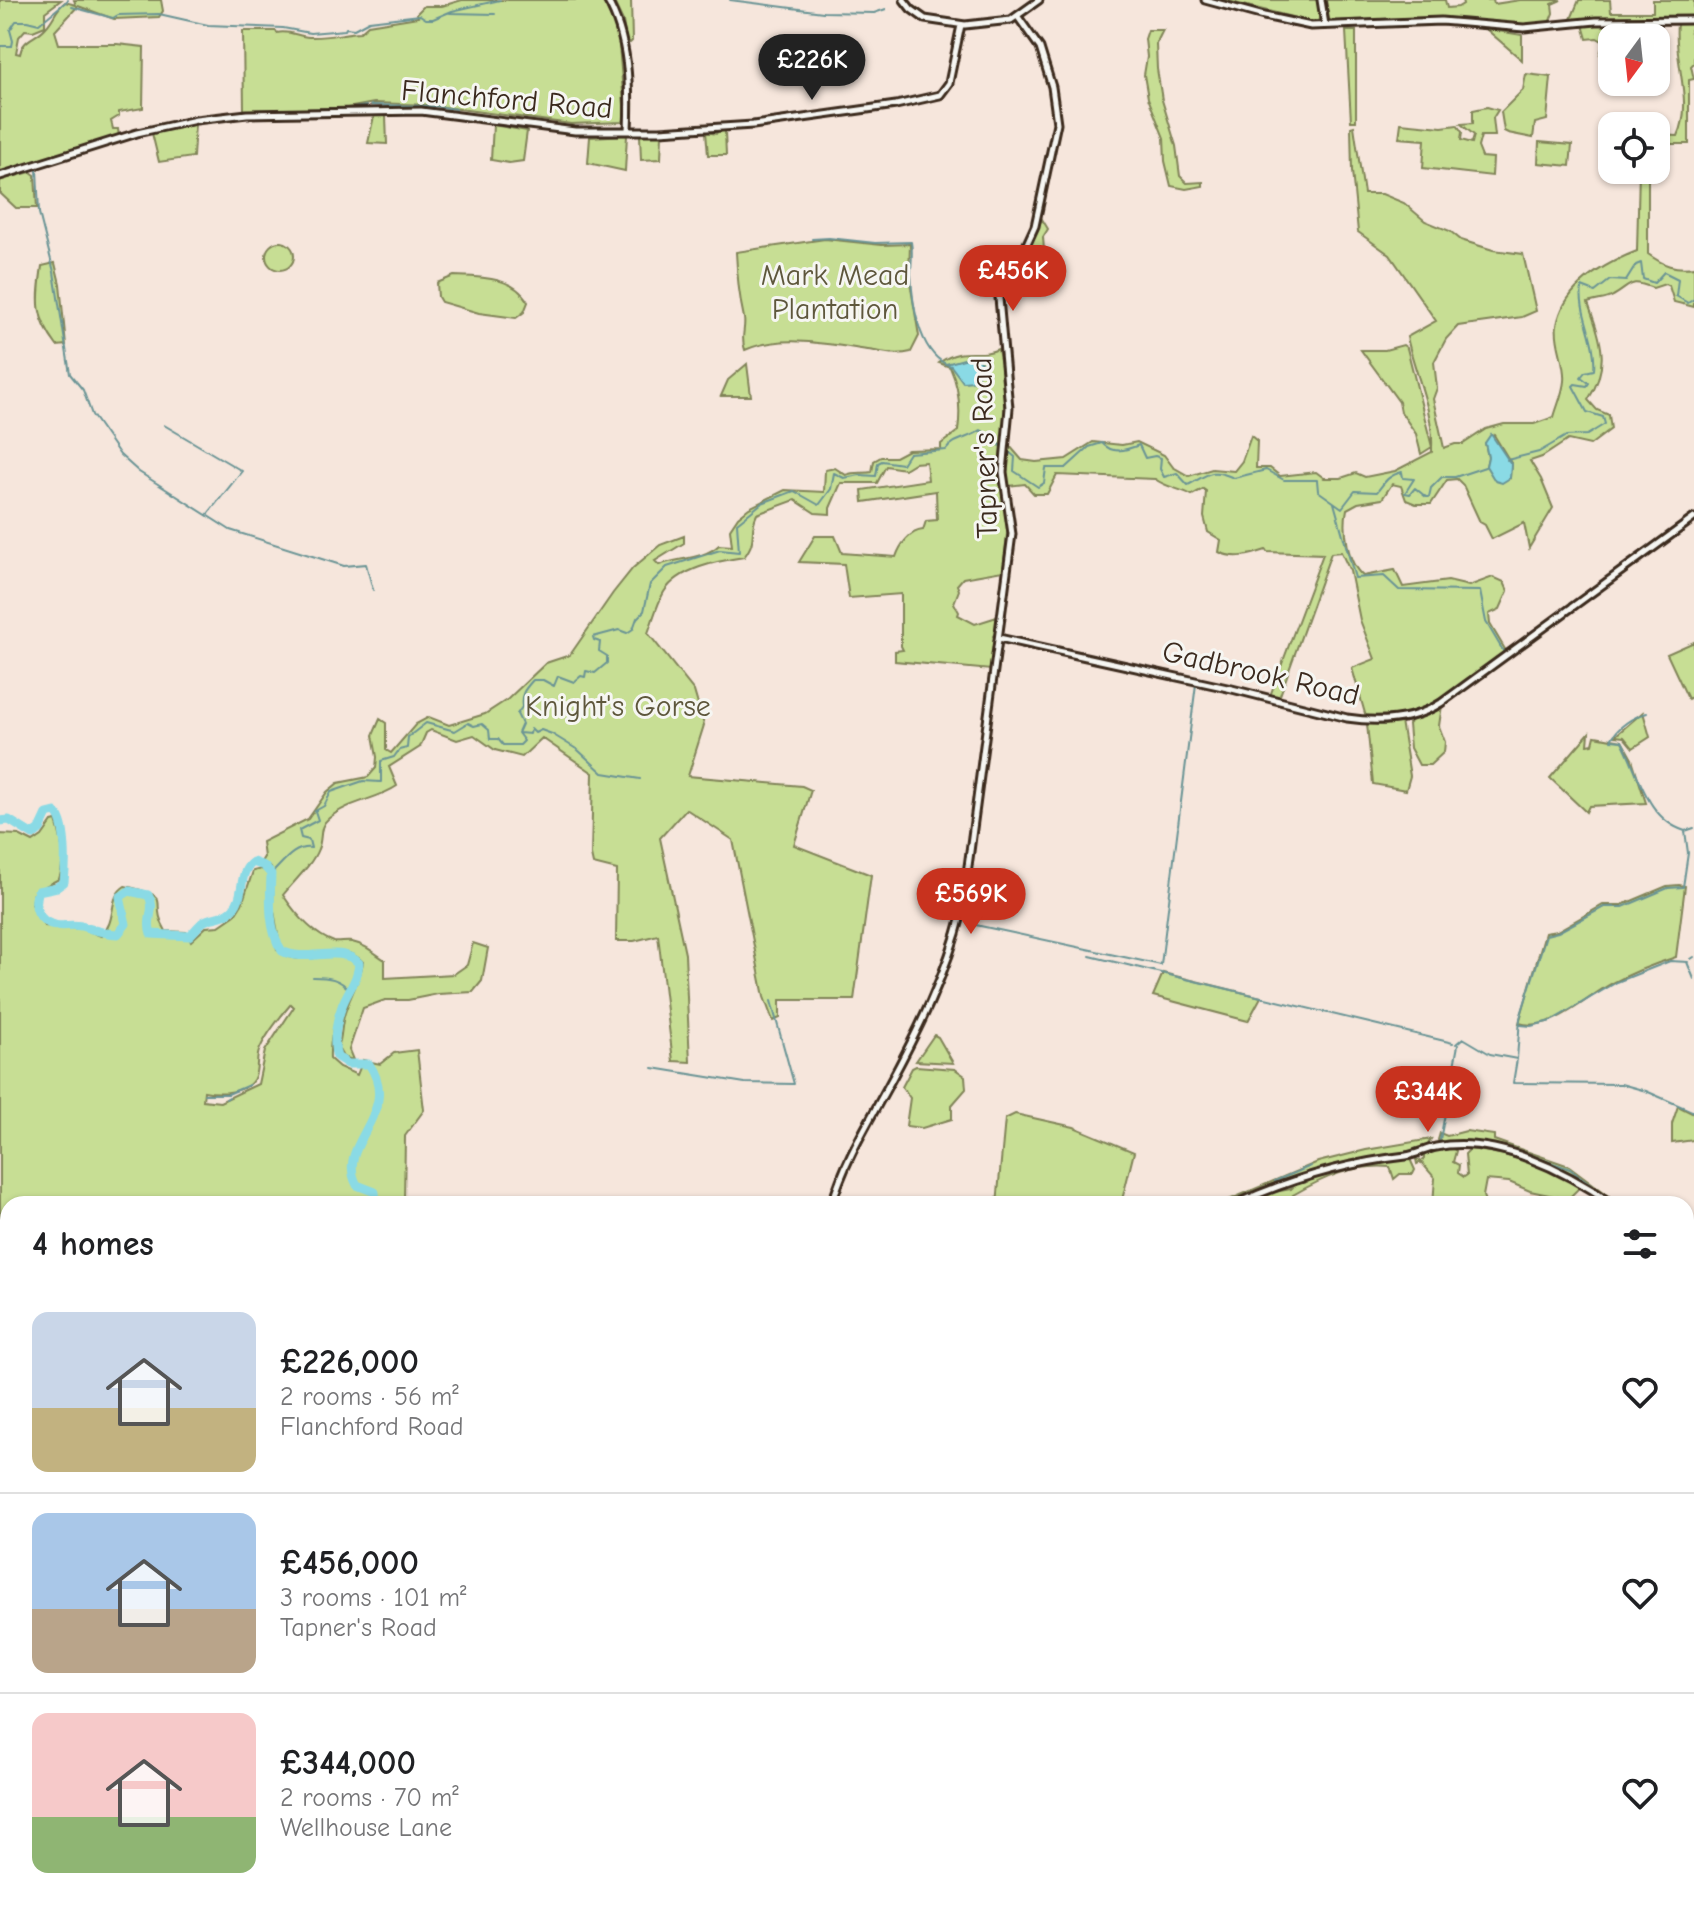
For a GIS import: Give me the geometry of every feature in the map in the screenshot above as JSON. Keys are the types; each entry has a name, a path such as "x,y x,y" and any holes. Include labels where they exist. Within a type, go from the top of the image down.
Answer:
{"street":[{"path":"607,0 624,39 628,130"},
{"path":"904,0 917,15 925,19 961,25 1001,22 1018,17 1039,0"},
{"path":"1205,0 1289,22 1325,25 1441,21 1524,28 1596,21 1694,20"},
{"path":"1321,0 1325,25"},
{"name":"Tapner's Road","path":"835,1196 851,1153 901,1062 930,1000 957,932 978,797 1012,534 1003,472 1009,408 999,298 1003,281 1025,248 1035,226 1057,123 1056,103 1042,53 1018,17"},
{"name":"Flanchford Road","path":"0,176 137,133 196,120 247,114 421,111 575,131 753,125 858,112 934,97 945,91 961,25"},
{"name":"Gadbrook Road","path":"999,638 1232,689 1347,718 1404,718 1421,714 1441,703 1694,518"},
{"path":"1252,1196 1268,1188 1354,1162 1412,1155 1450,1146 1493,1149 1521,1157 1567,1173 1601,1196"}],"shaded area":[{"path":"1530,1191 1554,1196 1529,1196"}],"green space":[{"path":"0,0 61,0 45,12 45,26 33,31 25,30 19,37 16,53 20,54 24,45 46,27 65,2 76,5 74,0 161,0 163,11 159,17 114,19 78,6 55,31 59,44 144,47 143,108 119,112 119,116 111,121 113,129 118,129 119,136 0,173"},
{"path":"462,0 603,0 618,33 623,122 571,124 429,105 374,103 347,108 244,110 243,31 276,31 315,37 360,32 368,25 418,17 417,13 424,6 442,6"},
{"path":"613,0 631,0 630,43 626,41 623,21"},
{"path":"1223,0 1317,0 1320,17 1318,21 1308,21"},
{"path":"1326,0 1445,0 1447,8 1458,7 1463,4 1462,0 1493,0 1494,4 1520,0 1561,0 1552,4 1549,23 1533,25 1425,18 1332,21"},
{"path":"1579,0 1610,0 1611,12 1653,12 1653,0 1694,0 1694,17 1571,19"},
{"path":"1694,23 1694,29 1690,30 1694,45 1694,63 1691,66 1694,79 1689,80 1689,144 1670,144 1670,136 1678,136 1684,109 1677,24"},
{"path":"1583,25 1598,25 1598,39 1587,39"},
{"path":"1486,29 1522,35 1522,60"},
{"path":"1148,30 1163,30 1156,44 1157,69 1180,176 1187,183 1203,182 1203,186 1186,189 1171,186 1164,138 1148,98 1144,75"},
{"path":"1346,31 1356,31 1356,121 1351,121"},
{"path":"1526,74 1551,77 1547,120 1535,123 1533,138 1504,131 1501,112 1523,90"},
{"path":"1487,107 1498,110 1493,118 1495,136 1481,136 1478,147 1482,157 1493,158 1492,176 1423,168 1425,140 1399,138 1401,123 1442,127 1457,125 1462,132 1461,140 1472,143 1474,135 1461,124 1473,123 1473,110"},
{"path":"374,116 386,116 387,144 368,143"},
{"path":"195,124 193,157 159,162 152,133"},
{"path":"493,125 527,131 523,161 509,163 491,160"},
{"path":"1354,126 1364,194 1382,194 1404,203 1425,221 1450,231 1461,240 1493,250 1523,254 1536,311 1522,317 1458,326 1446,339 1434,362 1437,388 1433,399 1444,448 1463,444 1486,429 1504,424 1534,424 1554,417 1564,381 1557,332 1561,311 1587,278 1637,251 1639,184 1648,184 1648,254 1670,266 1694,267 1694,307 1674,302 1669,286 1665,284 1653,288 1639,283 1611,297 1588,303 1600,341 1602,364 1588,400 1597,410 1609,415 1611,429 1590,445 1568,440 1530,461 1553,508 1529,548 1524,523 1492,539 1457,479 1447,480 1431,504 1406,500 1401,486 1392,484 1382,499 1358,503 1347,509 1348,545 1353,563 1363,576 1395,570 1403,587 1448,581 1469,586 1493,577 1504,582 1508,591 1500,609 1489,614 1490,624 1506,651 1433,705 1383,717 1366,717 1352,668 1375,659 1360,620 1350,571 1341,552 1331,553 1279,698 1270,696 1323,554 1266,550 1237,556 1219,552 1221,540 1208,532 1204,517 1206,491 1203,489 1192,495 1155,479 1057,475 1047,494 1034,494 1025,484 1008,486 1005,462 1009,445 1022,460 1036,462 1066,459 1093,442 1122,445 1137,442 1164,455 1173,467 1189,476 1212,469 1234,471 1242,461 1251,436 1257,441 1256,468 1270,468 1280,476 1316,472 1324,478 1341,478 1356,473 1365,477 1395,471 1432,452 1427,406 1407,337 1436,321 1390,255 1358,232 1351,127","holes":["1494,435 1511,463 1510,478 1486,466 1485,443"]},
{"path":"725,131 726,155 708,155 706,132 716,134"},
{"path":"627,135 625,171 588,163 590,137"},
{"path":"640,135 662,135 661,159 641,160"},
{"path":"1539,142 1572,145 1570,166 1538,163"},
{"path":"31,172 35,175 37,208 16,208 0,193 0,180"},
{"path":"1042,219 1048,229 1043,237 1045,263 1022,260"},
{"name":"Mark Mead Plantation","path":"825,239 882,245 910,244 909,276 919,336 911,352 900,354 790,341 745,350 736,252"},
{"path":"280,242 290,246 294,256 290,266 280,270 270,266 266,256 270,246"},
{"path":"55,263 66,345 57,346 39,308 42,266"},
{"path":"454,276 496,280 514,287 528,302 524,312 516,318 479,313 441,302 437,283"},
{"path":"1403,345 1407,348 1432,447 1421,454 1416,434 1401,412 1399,402 1361,350 1385,350"},
{"name":"Knight's Gorse","path":"998,349 1003,377 1005,425 1000,479 1008,525 1003,571 963,578 957,585 959,590 954,603 958,615 975,624 997,617 991,670 895,661 895,651 903,650 901,594 849,598 844,564 799,562 815,536 835,536 842,553 896,557 906,539 923,530 926,521 937,520 936,491 863,502 862,490 928,480 926,462 914,463 904,469 886,466 877,483 841,483 830,514 815,513 795,500 757,514 751,545 744,557 711,564 679,577 664,592 648,633 694,691 704,725 688,776 802,786 811,790 794,845 871,875 854,1000 780,1000 780,1018 773,1021 764,997 733,840 686,809 660,838 685,954 690,1062 673,1061 658,935 634,941 616,941 617,870 593,864 593,773 542,738 522,757 495,750 474,735 457,740 431,730 426,733 420,747 389,767 397,786 344,808 325,822 315,855 283,895 318,934 334,942 362,945 385,960 385,978 454,974 467,965 473,943 488,948 482,981 473,992 385,1000 363,1008 349,1050 353,1060 343,1057 338,1048 343,1020 363,962 345,952 301,953 280,946 273,905 274,877 271,868 261,862 264,857 262,842 308,819 327,792 338,783 368,777 376,768 373,735 380,719 386,723 386,750 391,753 416,724 429,717 449,725 485,714 508,699 546,663 570,655 633,568 660,545 684,536 684,543 655,561 659,565 699,556 719,545 732,546 730,529 749,508 785,490 824,492 825,470 835,468 846,475 872,472 874,461 881,457 895,457 908,450 941,449 941,444 958,431 959,406 950,367 939,363 963,353"},
{"path":"747,364 751,396 721,396 728,380"},
{"path":"1694,642 1694,696 1688,699 1667,654"},
{"path":"1442,705 1439,726 1445,742 1444,752 1430,765 1419,765 1410,748 1408,724"},
{"path":"1643,712 1650,737 1633,748 1624,737 1615,736"},
{"path":"1401,721 1410,776 1406,790 1373,784 1367,724"},
{"path":"1589,733 1588,745 1593,744 1595,736 1622,741 1632,759 1646,803 1589,806 1586,812 1550,778"},
{"path":"56,821 62,857 59,879 34,892 32,904 44,926 83,929 101,936 109,923 116,896 125,886 156,897 166,931 186,932 191,941 206,927 219,926 235,915 253,871 261,869 266,872 277,950 295,958 337,957 356,963 354,978 335,1021 330,1059 357,1075 363,1060 380,1064 394,1053 417,1050 424,1110 405,1136 404,1196 0,1196 0,834 19,835 33,842","holes":["291,1004 294,1007 265,1051 258,1084 220,1102 203,1100 204,1091 232,1091 252,1082 259,1051"]},
{"path":"1667,886 1685,886 1676,957 1619,980 1555,1019 1531,1025 1519,1023 1545,933 1557,931 1603,905 1622,905"},
{"path":"1163,973 1261,997 1248,1021 1153,996"},
{"path":"934,1035 938,1037 953,1063 916,1061"},
{"path":"916,1066 955,1069 965,1076 966,1089 952,1105 952,1119 922,1128 906,1126 910,1098 902,1087"},
{"path":"1678,1106 1694,1114 1694,1140 1672,1143 1672,1124"},
{"path":"1015,1114 1074,1127 1134,1152 1123,1196 998,1196 1005,1119"},
{"path":"1466,1131 1494,1135 1494,1140 1569,1166 1609,1196 1604,1196 1568,1172 1504,1149 1443,1144 1438,1140 1440,1133 1447,1136"},
{"path":"1431,1139 1426,1148 1349,1162 1262,1188 1247,1196 1238,1196 1318,1162"},
{"path":"1452,1148 1456,1151 1453,1162 1459,1165 1458,1173 1464,1177 1467,1175 1465,1154 1470,1149 1499,1154 1555,1172 1580,1187 1571,1196 1554,1196 1509,1182 1486,1180 1483,1196 1434,1196 1435,1178 1421,1162 1417,1164 1416,1159 1424,1159 1424,1153"},
{"path":"1401,1158 1410,1159 1415,1170 1413,1174 1400,1174 1394,1179 1390,1167 1364,1168 1328,1177 1293,1196 1261,1196 1291,1189 1326,1172"}],"water":[{"path":"971,357 978,359 985,367 974,381 963,382 946,364"},
{"path":"1491,434 1511,464 1510,478 1502,483 1495,481 1486,466 1485,443"}],"waterway":[{"path":"0,46 12,46 10,30 16,21 39,24 68,0"},
{"path":"72,7 113,18 118,15 159,14 208,25 283,28 310,33 354,29 369,21 420,15 433,19 452,11 500,0"},
{"path":"730,0 823,12 874,13 886,9"},
{"path":"450,13 495,14"},
{"path":"371,105 456,109"},
{"path":"292,110 366,106"},
{"path":"42,160 58,154"},
{"path":"6,171 24,166"},
{"path":"37,169 39,213 54,272 70,374 83,390 92,415 120,455 139,472 230,530 344,566 366,564 373,590"},
{"path":"812,239 911,242 911,274 918,324 929,348 946,364"},
{"path":"1507,460 1539,452 1566,436 1587,435 1605,424 1603,417 1587,412 1573,386 1587,386 1589,383 1581,377 1585,372 1594,370 1593,348 1581,297 1582,287 1595,292 1610,280 1626,281 1636,265 1641,263 1643,279 1654,283 1664,272 1678,279 1676,296 1688,303 1694,299"},
{"path":"164,425 242,471 207,515"},
{"path":"271,874 294,852 311,848 309,840 301,838 299,830 318,820 315,811 324,806 331,792 363,781 381,782 381,761 407,748 408,737 426,723 455,731 468,723 474,726 482,724 489,730 490,739 498,739 503,745 520,745 524,741 518,733 522,724 517,714 522,707 524,692 533,680 543,680 554,686 558,676 574,682 581,676 585,677 586,671 595,673 607,663 607,656 599,651 600,642 593,637 619,630 627,633 633,629 644,611 650,584 667,567 720,550 739,552 737,523 762,503 794,491 819,505 831,489 834,473 844,478 876,476 878,463 882,461 902,464 909,453 946,450 953,443 981,430 1001,447"},
{"path":"1009,452 1015,457 1014,471 1038,487 1044,483 1046,468 1066,468 1089,447 1102,443 1120,450 1139,445 1145,458 1161,458 1160,469 1164,477 1177,473 1188,485 1214,473 1234,478 1266,470 1284,480 1317,480 1318,491 1342,508 1355,491 1377,492 1390,477 1402,472 1403,478 1414,479 1405,493 1410,494 1415,488 1429,497 1431,488 1442,477 1455,477 1485,467"},
{"path":"1334,503 1355,578 1384,576 1399,590 1480,591 1486,622 1503,655"},
{"path":"1437,702 1492,662"},
{"path":"1178,825 1196,684"},
{"path":"1647,713 1626,723 1611,740 1622,741 1645,794 1661,816 1685,831 1694,828"},
{"path":"978,775 984,720"},
{"path":"519,733 530,734 531,729 535,733 541,730 552,734 578,750 603,773 640,779"},
{"path":"0,821 9,820 33,835 40,829 47,814 55,812 59,817 65,845 64,882 57,887 38,891 36,902 41,917 58,926 78,925 118,934 126,924 120,897 129,891 148,895 151,934 189,936 203,922 233,909 245,872 253,862 264,866 271,874 272,924 282,951 302,956 342,955 359,963 355,980 340,1011 335,1045 337,1057 348,1064 369,1064 377,1082 378,1098 374,1113 354,1156 352,1170 357,1185 375,1192 375,1196"},
{"path":"965,919 971,924 1161,965 1178,827"},
{"path":"1517,1059 1520,1018 1546,935 1558,932 1604,907 1623,907 1668,888 1683,887 1688,853 1685,831"},
{"path":"958,917 962,892"},
{"path":"1090,956 1453,1043"},
{"path":"1521,1025 1551,1021 1617,982 1670,961 1688,962"},
{"path":"1687,962 1694,979"},
{"path":"313,977 333,979 350,991"},
{"path":"653,1068 745,1083 794,1084 771,1001"},
{"path":"1456,1044 1463,1038 1490,1054 1517,1059 1513,1083 1621,1084 1646,1091 1694,1112"},
{"path":"1440,1140 1458,1045"},
{"path":"204,1094 228,1094 249,1085"},
{"path":"1513,1149 1570,1169 1607,1196"},
{"path":"1275,1181 1311,1166"}]}
